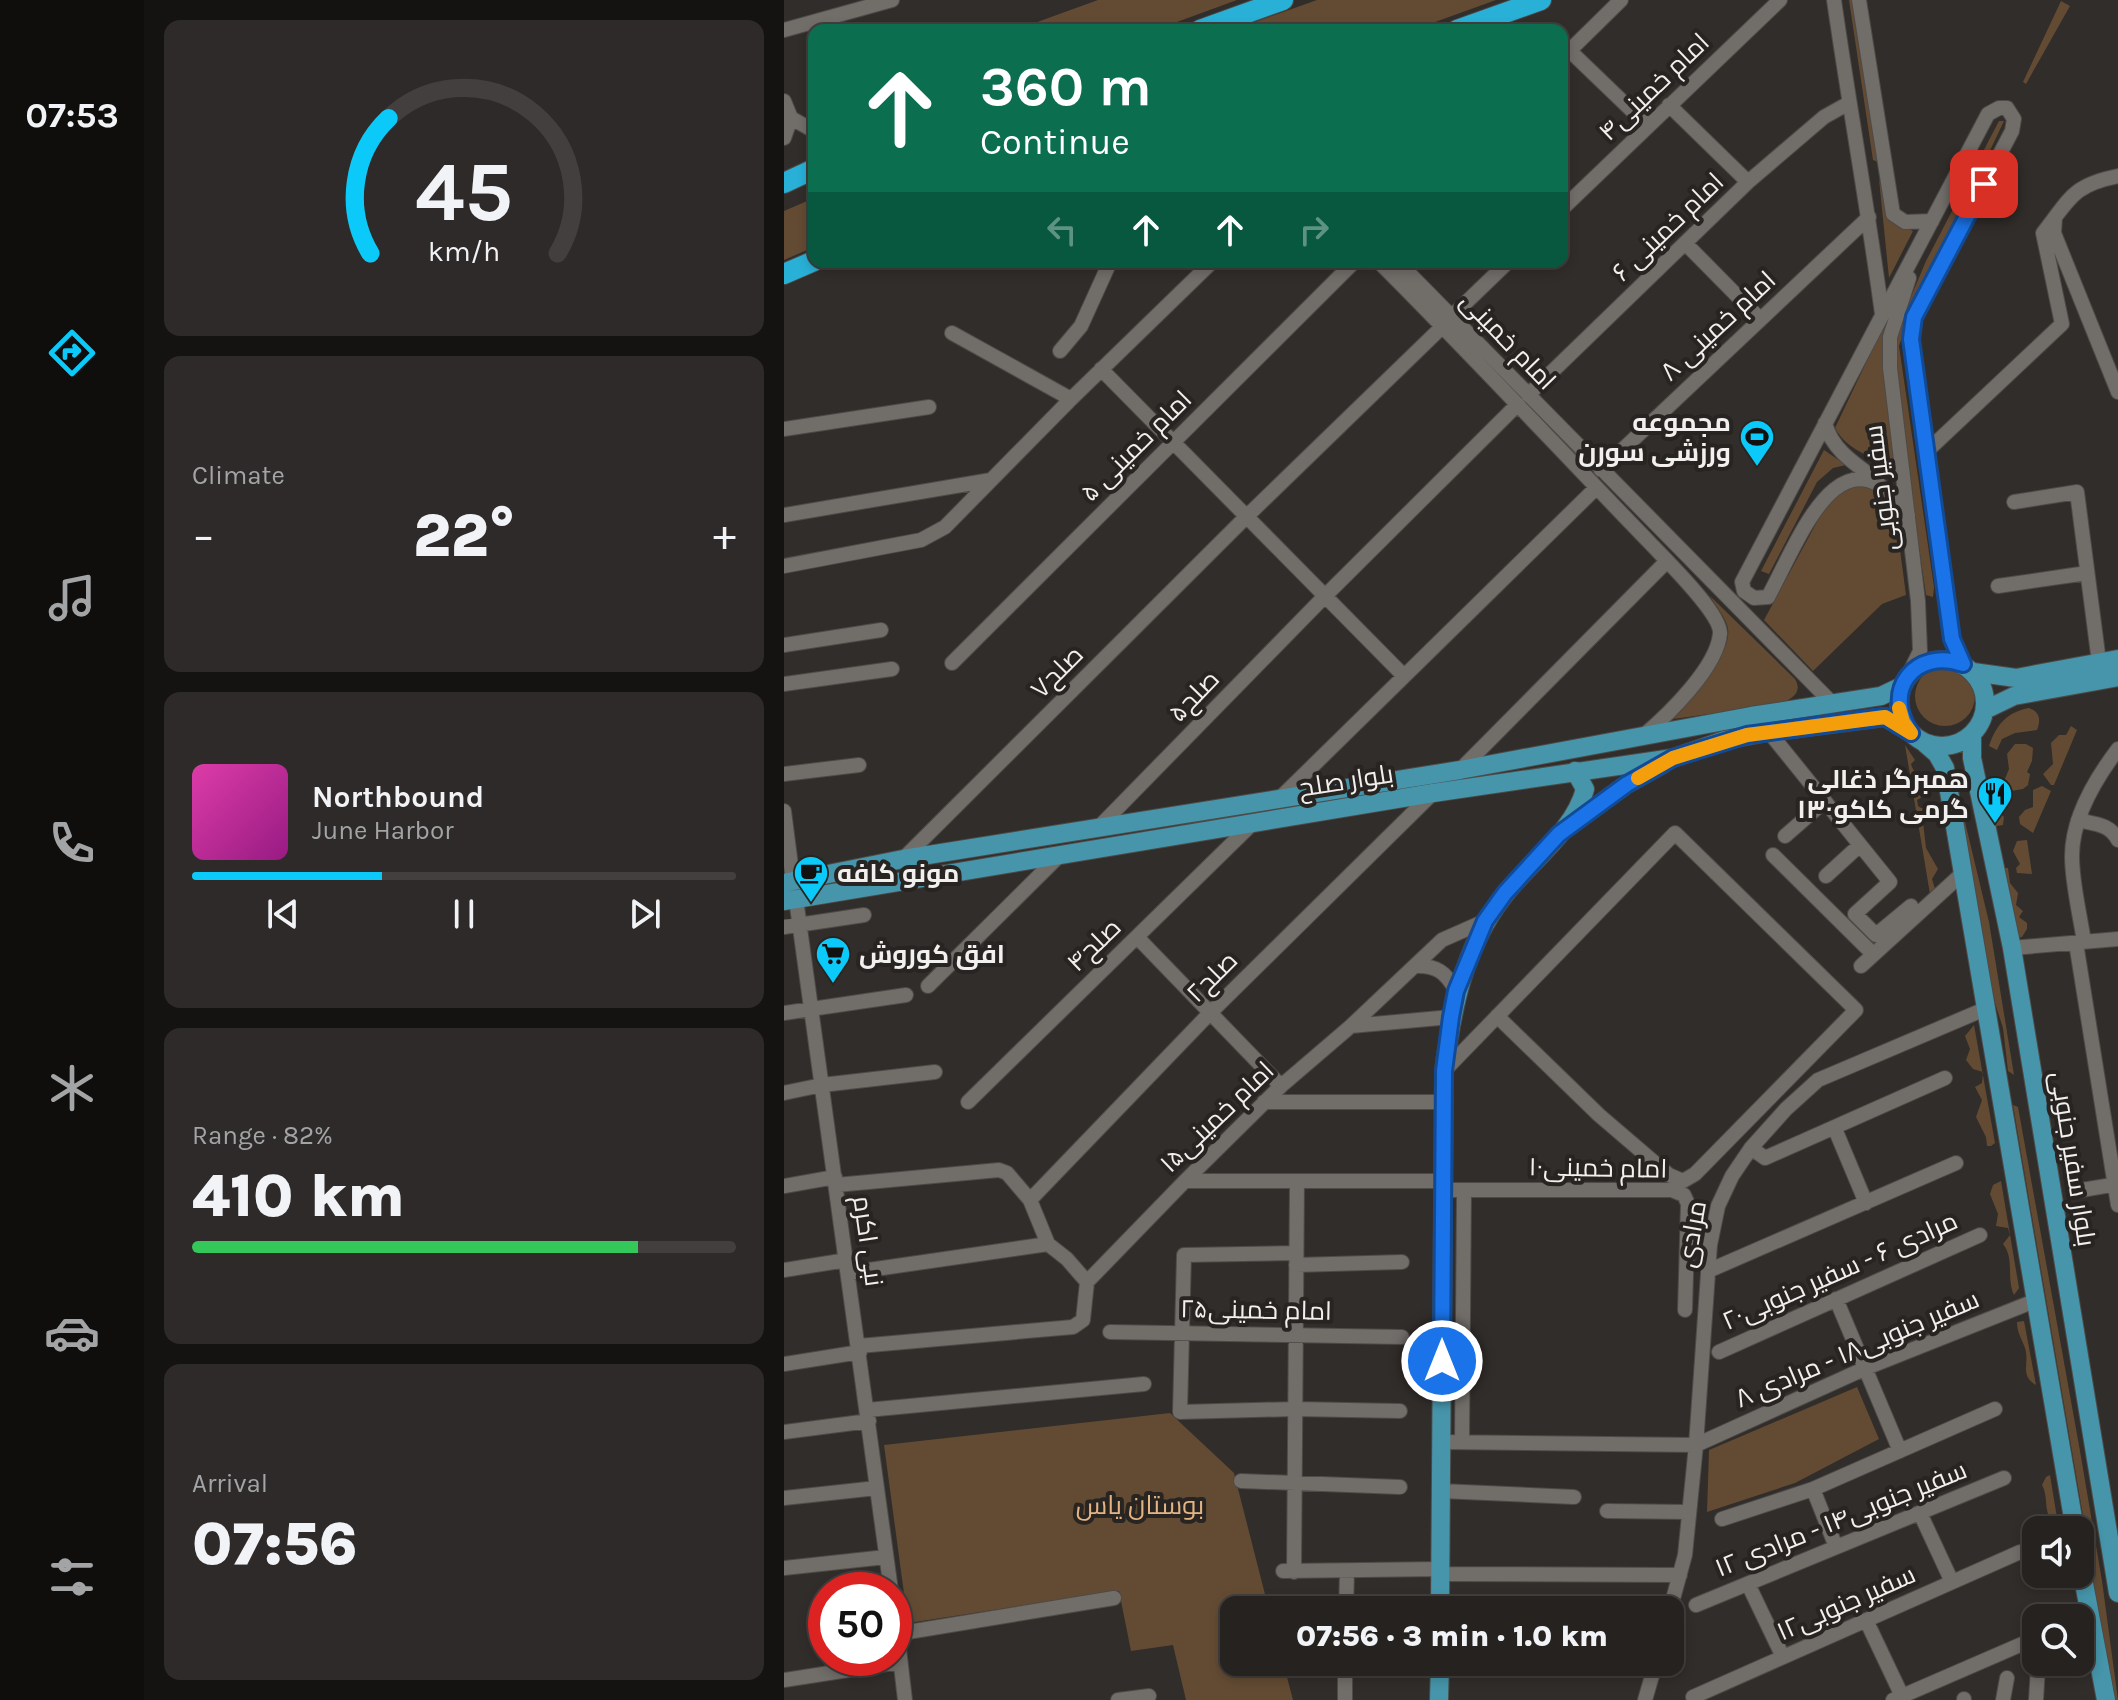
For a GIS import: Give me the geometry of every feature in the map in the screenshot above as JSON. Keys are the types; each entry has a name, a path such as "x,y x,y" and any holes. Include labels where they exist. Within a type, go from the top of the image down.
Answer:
{"highway":[{"path":"1217,24 1283,0"},
{"path":"1473,24 1541,0"},
{"path":"784,183 808,172"},
{"path":"784,274 808,264"}],"main road":[{"path":"1985,710 2050,680 2099,662 2118,659"},
{"path":"2073,1516 1945,768 1937,754 1903,722 1899,709 1904,683 1923,664 1936,660 1950,660 1968,668 2016,678 2118,677"},
{"path":"1916,737 1934,745 1948,746 1972,734 1985,710 1985,697 1981,684 1968,668"},
{"name":"بلوار صلح","path":"789,891 1059,856 1251,814 1278,800 1881,696 1904,683"},
{"name":"بلوار صلح","path":"789,891 903,859 1098,828 1433,793 1673,758 1725,740 1769,732 1885,717 1916,737"},
{"name":"بلوار سفیر جنوبی","path":"1972,734 1977,789 2012,948 2118,1593"},
{"path":"1559,834 1627,784 1673,758"},
{"path":"1440,1596 1443,1102 1451,1017 1456,991 1485,921 1505,893 1559,834 1583,798 1585,789 1575,771"},
{"path":"1950,795 1958,788 1967,786 1977,789"},
{"path":"2002,1094 2035,1086"},
{"path":"2094,1652 2106,1700"},
{"path":"1439,1700 1440,1676"}],"street":[{"path":"784,30 892,0"},
{"path":"1568,52 1621,0"},
{"name":"امام خمینی۴","path":"1568,203 1780,0"},
{"path":"1834,0 1882,314"},
{"path":"1859,0 1893,214 1905,222 1932,221 1825,423 1832,442 1895,496 1908,515"},
{"path":"1479,24 1491,17"},
{"path":"1568,56 1648,126"},
{"path":"784,101 791,118 808,128"},
{"name":"امام خمینی ۶","path":"1324,597 1748,182 1824,117 1849,103"},
{"path":"1669,105 1748,182"},
{"name":"سفیر جنوبی","path":"1932,221 1988,114 1999,108 2007,108 2014,119 2012,131 1914,317 1911,339 1952,639 1968,668"},
{"path":"784,138 791,118"},
{"path":"1863,175 1886,172"},
{"path":"1925,453 2062,324 2043,233 2064,202 2080,188 2118,176"},
{"name":"امام خمینی ۸","path":"1601,470 1869,217"},
{"path":"2055,218 2054,233 2118,392"},
{"path":"1686,244 1760,319"},
{"name":"سفیر جنوبی","path":"1904,683 1920,651 1918,601 1890,368 1890,337 1920,244"},
{"path":"1060,351 1081,326 1107,268"},
{"path":"784,566 921,540 945,527 1206,268"},
{"name":"امام خمینی ۵","path":"952,663 1348,268"},
{"name":"امام خمینی","path":"1386,268 1601,470 1832,703"},
{"name":"امام خمینی","path":"1403,268 1446,322"},
{"path":"1446,322 1502,268"},
{"name":"صلح۷","path":"903,859 1446,322"},
{"path":"952,333 1071,399"},
{"path":"1101,369 1404,676"},
{"name":"امام خمینی","path":"1523,400 1596,488 1717,617 1720,634 1701,676 1672,710 1644,735"},
{"path":"784,429 929,407"},
{"name":"سفیر جنوبی","path":"1825,423 1742,582 1744,591 1754,598 1768,597 1816,509 1834,488 1853,479 1883,485"},
{"path":"784,515 991,480"},
{"path":"1278,800 1596,488"},
{"path":"2014,502 2077,492 2099,662"},
{"path":"1648,541 1660,531"},
{"path":"1460,770 1667,561"},
{"path":"1998,586 2087,573"},
{"path":"1918,601 1927,608 1938,606 1946,596"},
{"name":"صلح۵","path":"1098,828 1324,597"},
{"path":"784,645 881,630"},
{"path":"784,684 892,669"},
{"path":"1769,732 1890,882 1855,914 1876,935 1911,906"},
{"path":"2118,749 2098,777 2078,820 2072,859 2080,943 2118,1205"},
{"path":"784,774 859,765"},
{"name":"صلح۲","path":"1030,1200 1210,1013 1433,793"},
{"path":"1785,836 1825,801"},
{"name":"نبی اکرم","path":"784,811 792,926 811,1009 888,1572"},
{"name":"صلح۴","path":"968,1102 1137,937 1251,814"},
{"path":"2078,820 2106,826 2118,840"},
{"path":"1444,1071 1497,1016 1675,833 1856,1010 1695,1174 1683,1181 1669,1175 1599,1115 1497,1016"},
{"path":"1826,876 1860,845"},
{"path":"1773,855 1873,954"},
{"path":"928,986 1059,856"},
{"path":"1861,966 1964,872"},
{"path":"792,926 864,915"},
{"name":"۱۵امام خمینی","path":"1087,1282 1281,1086 1351,1026 1442,940 1485,921"},
{"path":"1137,937 1281,1086"},
{"path":"2012,948 2118,939"},
{"path":"1415,966 1430,966 1443,972 1456,991"},
{"path":"784,1013 906,995"},
{"name":"مرادی","path":"1674,1596 1685,1555 1710,1245 1718,1206 1732,1176 1751,1148 1786,1109 1818,1080 1985,1009"},
{"path":"1351,1026 1451,1017"},
{"path":"784,1093 822,1085 935,1072"},
{"path":"1751,1148 1765,1158 1945,1078"},
{"path":"1264,1102 1443,1102"},
{"path":"1835,1129 1866,1203"},
{"path":"1708,1271 1956,1163"},
{"path":"784,1186 999,1170 1007,1173 1030,1200 1048,1244 1067,1259 1087,1282 1083,1320 1073,1327 859,1349 784,1364"},
{"name":"امام خمینی۱۰","path":"1185,1181 1443,1185 1464,1190 1672,1190 1684,1195 1688,1204 1685,1310"},
{"path":"1297,1181 1294,1484 1289,1572 1680,1575"},
{"path":"2076,1191 2116,1184"},
{"path":"1462,1442 1464,1190"},
{"name":"مرادی ۶ - سفیر جنوبی۲۰","path":"1719,1352 1980,1235"},
{"path":"784,1270 848,1267 1048,1244"},
{"path":"1400,1411 1295,1409 1180,1412 1184,1255 1402,1262"},
{"path":"1836,1299 1900,1451"},
{"name":"سفیر جنوبی۱۸ - مرادی ۸","path":"1696,1445 1866,1368 2037,1300"},
{"name":"امام خمینی۲۵","path":"1110,1332 1402,1337"},
{"path":"784,1432 868,1415 1144,1384"},
{"path":"1722,1519 1813,1489 1995,1409"},
{"path":"1441,1442 1696,1445"},
{"name":"سفیر جنوبی۱۴ - مرادی ۱۲","path":"1696,1605 2004,1478"},
{"path":"1241,1481 1400,1487"},
{"path":"784,1498 877,1488"},
{"path":"1813,1489 1836,1547"},
{"path":"1441,1491 1574,1497"},
{"path":"1607,1511 1688,1512"},
{"path":"1920,1513 1952,1582"},
{"name":"سفیر جنوبی۱۲","path":"1693,1697 2020,1552"},
{"path":"784,1568 886,1557"},
{"path":"1346,1596 1347,1571"},
{"path":"1748,1584 1783,1657"},
{"path":"912,1631 1114,1598"},
{"path":"1866,1620 1897,1698 2022,1644"},
{"path":"784,1680 810,1676"},
{"path":"902,1676 905,1700"},
{"path":"1345,1676 1345,1700"},
{"path":"1645,1700 1652,1676"},
{"path":"2036,1700 2037,1676"},
{"path":"2003,1700 2007,1678"},
{"path":"1118,1700 1149,1696"}],"green space":[{"path":"1098,0 1237,0 1171,24 1032,24"},
{"path":"1317,0 1496,0 1430,24 1250,24"},
{"path":"1849,0 1855,0 1878,162 1873,160"},
{"path":"2061,1 2070,6 2026,84 2023,82"},
{"path":"1999,121 2004,121 1917,292 1899,346 1933,597 1926,595 1893,353 1897,330 1926,261"},
{"path":"1879,179 1891,221 1913,231 1889,278"},
{"path":"808,201 808,250 784,260 784,211"},
{"path":"1903,285 1883,349 1898,475 1848,444 1835,428"},
{"path":"1824,450 1846,465 1833,468 1817,482 1769,574 1761,571"},
{"path":"1864,482 1881,490 1894,505 1906,595 1882,604 1813,671 1764,620 1831,496"},
{"path":"1710,596 1795,679 1798,688 1792,697 1781,704 1673,719 1717,664 1727,639 1725,620"},
{"path":"1945,666 1957,668 1966,675 1973,684 1973,708 1966,717 1957,724 1945,726 1933,724 1924,717 1917,708 1915,696 1917,684 1924,675 1933,668"},
{"path":"2029,708 2039,717 2037,730 2015,733 2002,739 1997,750 1989,746 2003,721"},
{"path":"2071,726 2077,730 2054,785 2051,785 2043,774 2053,764 2051,743 2059,735 2066,735"},
{"path":"2015,744 2033,748 2032,761 2027,772 2030,774 2028,785 2011,791 2004,781 2009,769 2007,754"},
{"path":"1905,745 1915,760 1912,767 1924,787 1921,790 1924,796 1917,800 1918,806 1926,808 1923,822 1926,848 1938,869 1932,879 1935,889 1930,894"},
{"path":"1988,782 2000,784 2006,799 1999,812 2004,817 2003,825 1996,826"},
{"path":"2042,786 2051,791 2033,833 2020,824 2019,817 2033,807 2033,790"},
{"path":"1959,797 1989,922 2014,1075 2008,1071 2003,1028 1995,1003 1955,800"},
{"path":"2027,840 2032,874 2017,873 2016,868 2020,864 2013,851 2017,841"},
{"path":"2003,868 2008,868 2010,883 2018,893 2016,905 2023,911 2019,917 2027,923 2022,937 2014,938"},
{"path":"1974,1025 1982,1072 1973,1069 1966,1060 1970,1049 1965,1036"},
{"path":"1983,1074 1995,1143 1991,1146 1987,1146 1976,1117 1982,1100 1975,1087 1982,1083"},
{"path":"2013,1105 2018,1107 2091,1516 2083,1516"},
{"path":"2001,1181 2019,1288 2014,1295 2009,1256 2003,1244 2010,1235 2008,1228 1996,1226 1998,1214 1990,1194 1993,1185"},
{"path":"2024,1321 2036,1385 2026,1373 2025,1348 2017,1322"},
{"path":"1857,1387 1879,1439 1795,1483 1707,1512 1709,1450"},
{"name":"بوستان یاس","path":"1170,1413 1234,1473 1265,1596 1220,1596 1220,1676 1287,1676 1293,1700 1186,1700 1173,1645 1131,1651 1119,1591 912,1622 912,1572 901,1572 884,1445"},
{"path":"2050,1475 2057,1516 2048,1514 2042,1485"},
{"path":"2094,1534 2118,1700 2110,1700 2094,1588"}],"slow traffic":[{"path":"1638,778 1673,758 1747,735 1885,717 1911,733 1903,722 1899,708"}],"place":[{"name":"مجموعه ورزشی سورن","path":"1757,468"},
{"name":"همبرگر ذغالی ۱۳۰گرمی کاکو","path":"1995,825"},
{"name":"مونو کافه","path":"811,904"},
{"name":"افق کوروش","path":"833,985"}],"route":[{"path":"1442,1361 1444,1071 1451,1017 1456,991 1485,921 1505,893 1559,834 1627,784 1673,758 1747,735 1885,717 1911,733 1903,722 1899,695 1912,671 1936,660 1963,664 1952,639 1911,339 1914,317 1984,184"}]}
